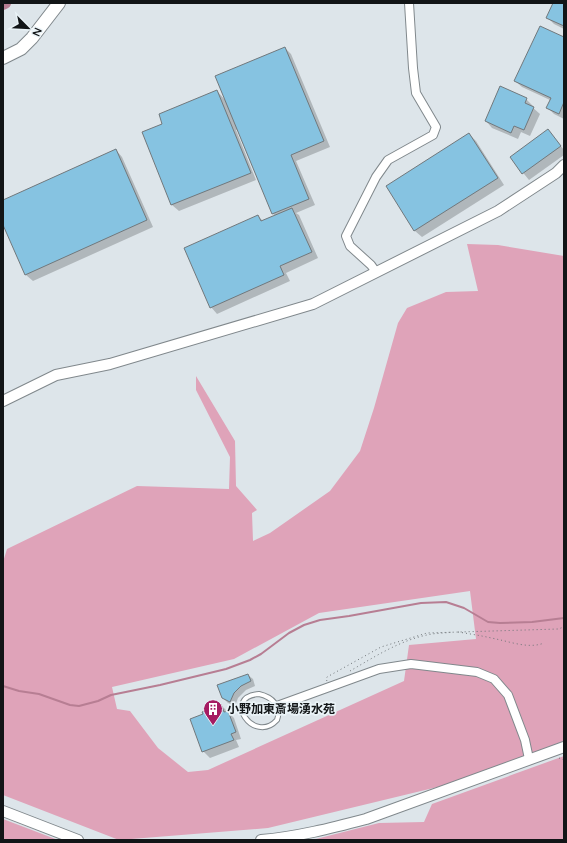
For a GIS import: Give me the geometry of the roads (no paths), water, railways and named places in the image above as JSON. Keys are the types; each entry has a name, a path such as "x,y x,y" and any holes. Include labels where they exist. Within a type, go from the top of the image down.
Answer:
{"main road":[{"path":"3,58 21,49 32,38 59,3"}],"street":[{"path":"376,272 371,265 350,246 346,236 376,176 388,160 433,135 436,127 416,93 409,3"},
{"path":"3,401 56,374 110,364 313,304 498,211 556,173 564,165"},
{"path":"277,706 379,669 411,664 477,672 494,679 508,695 525,740 528,759"},
{"path":"261,840 281,838 333,828 366,819 564,747"},
{"path":"3,811 78,840"}],"lane":[{"path":"259,694 270,698 277,706 279,711 277,720 274,724 264,727 258,727 248,722 242,713 242,703 249,696 259,694"}],"waterway":[{"path":"3,686 19,691 39,694 70,705 79,706 98,701 111,695 226,669 250,660 261,654 289,633 304,625 320,620 421,603 446,602 464,608 488,622 532,622 564,618"}],"place":[{"name":"小野加東斎場湧水苑","path":"213,726"}]}
